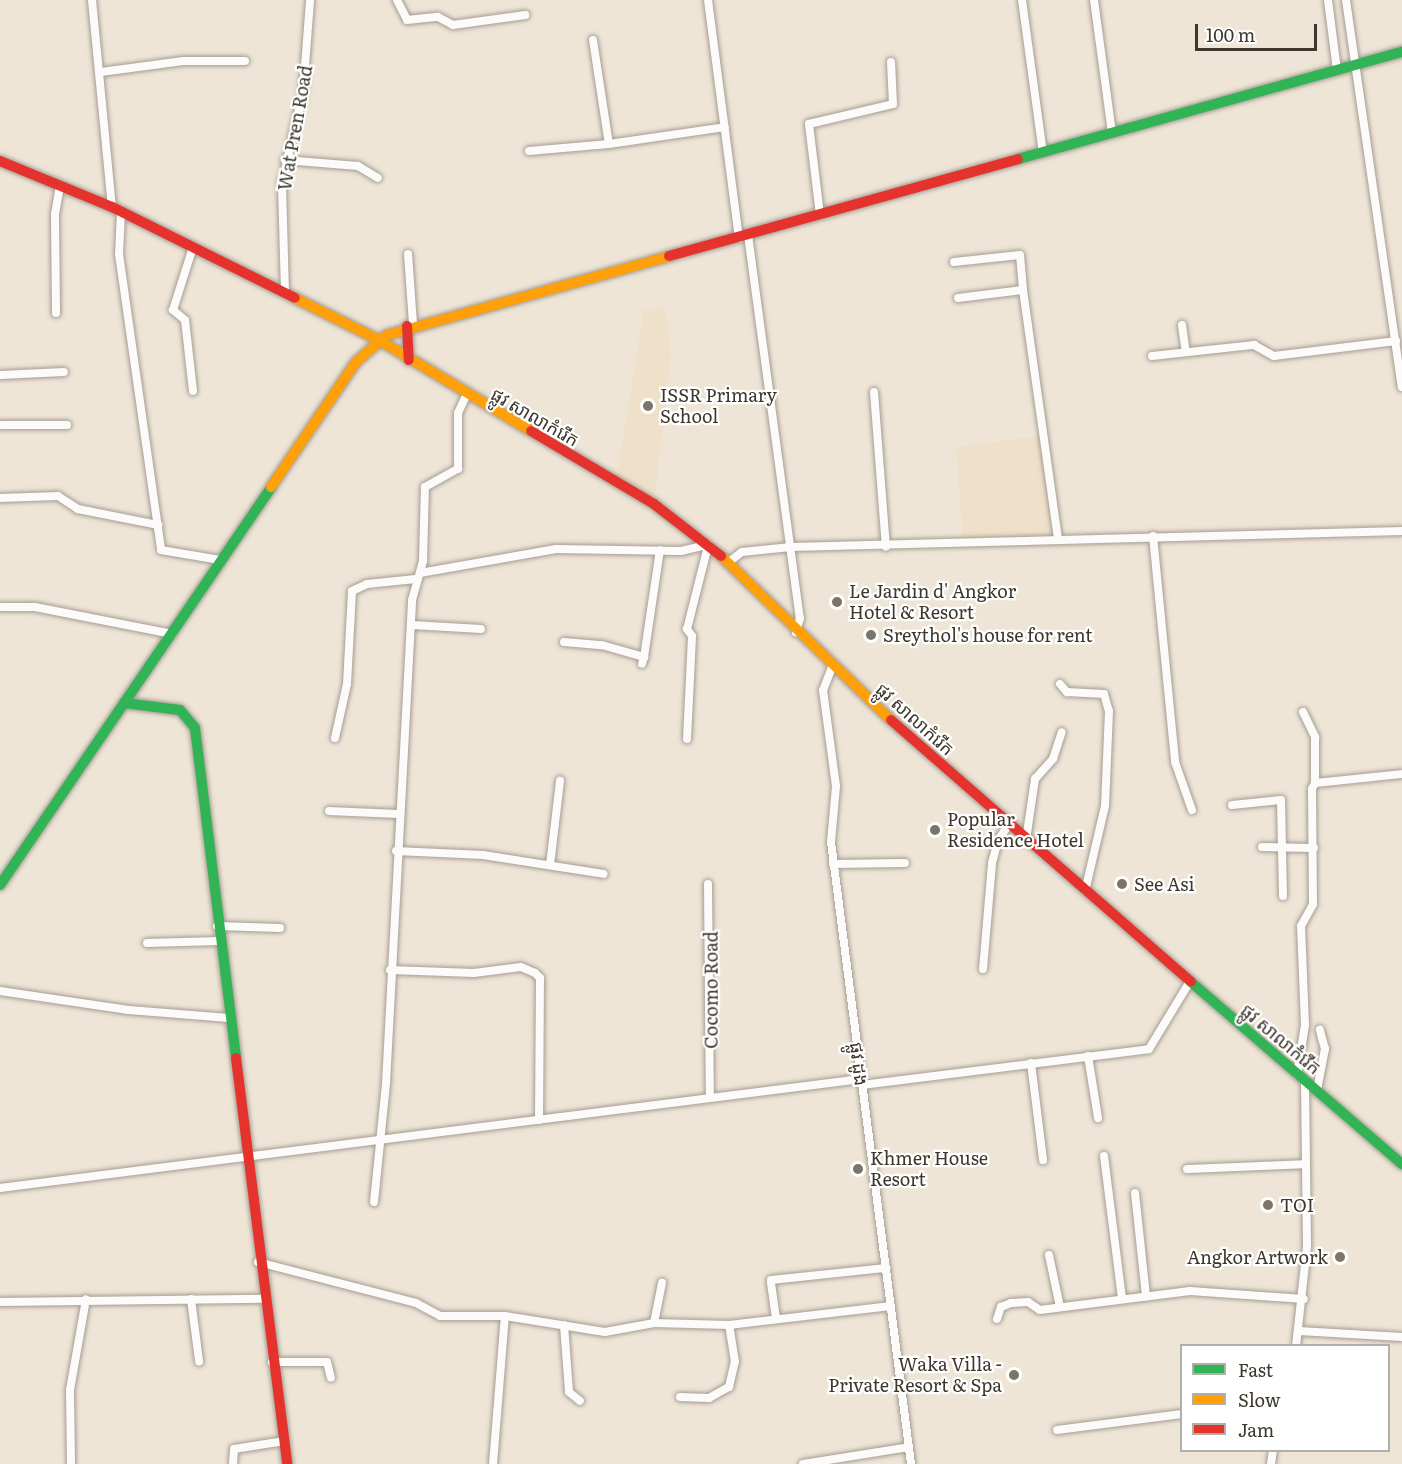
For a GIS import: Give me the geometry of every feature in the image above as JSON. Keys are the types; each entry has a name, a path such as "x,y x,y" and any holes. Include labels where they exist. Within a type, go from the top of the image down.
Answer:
{"main road":[{"path":"0,885 356,362 379,340 410,325 743,237 1402,52"},
{"name":"ផ្លូវ សាលាកំរើក","path":"0,160 58,193 117,209 379,340 466,396 654,504 729,562 830,669 1189,983 1402,1164"},
{"path":"409,360 410,325"},
{"path":"124,703 180,710 191,717 258,1262 287,1464"}],"street":[{"path":"92,0 117,209 119,254 162,553 198,553 220,560"},
{"name":"Wat Pren Road","path":"285,292 285,160 303,92 310,0"},
{"path":"397,0 407,20 438,17 453,25 525,15"},
{"path":"708,0 725,126 791,547 800,618 796,632"},
{"path":"1022,0 1043,153"},
{"path":"1094,0 1112,133"},
{"path":"1328,0 1337,70"},
{"path":"1346,0 1402,387"},
{"path":"593,40 609,144"},
{"path":"101,72 183,61 245,61"},
{"path":"820,215 809,124 893,104 891,62"},
{"path":"529,151 609,144 725,126"},
{"path":"285,160 358,166 378,178"},
{"path":"56,313 58,193"},
{"path":"193,247 173,310 185,320 193,391"},
{"path":"408,254 410,325"},
{"path":"954,262 1020,255 1058,539"},
{"path":"958,298 1023,290"},
{"path":"1182,325 1186,352"},
{"path":"1152,356 1254,345 1274,356 1396,341"},
{"path":"0,375 64,372"},
{"path":"873,392 886,547"},
{"path":"374,1202 383,1139 398,814 425,487 430,480 458,469 458,412 466,396"},
{"path":"0,425 67,424"},
{"path":"0,498 58,496 78,509 158,525"},
{"path":"729,562 742,552 791,547 886,547 1153,536 1402,531"},
{"path":"1153,536 1175,762 1192,810"},
{"path":"335,738 354,621 352,591 367,584 556,549 660,550 708,546 687,629 692,636 687,739"},
{"path":"564,642 643,660 660,550"},
{"path":"0,607 35,607 172,634"},
{"path":"412,625 481,629"},
{"name":"ផ្លូវ ដូង","path":"830,669 823,681 836,786 833,864 911,1464"},
{"path":"1060,684 1067,692 1104,694 1109,711 1105,806 1085,891"},
{"path":"1296,1344 1304,1299 1305,1164 1301,1078 1305,1025 1301,926 1313,904 1315,783 1315,738 1303,712"},
{"path":"1026,840 1035,780 1053,759 1062,732"},
{"path":"1315,783 1402,774"},
{"path":"550,865 560,781"},
{"path":"1232,805 1279,797 1283,896"},
{"path":"329,811 398,814"},
{"path":"983,969 992,864 998,840 1009,824"},
{"path":"1262,847 1314,848"},
{"path":"396,851 550,865 604,873"},
{"path":"833,864 905,863"},
{"name":"Cocomo Road","path":"708,884 710,1097"},
{"path":"217,926 280,928"},
{"path":"147,944 219,941"},
{"path":"390,970 474,973 521,967 535,973 540,978 539,1120"},
{"path":"0,1188 710,1097 1031,1064 1154,1046 1168,1009 1189,983"},
{"path":"0,991 129,1010 229,1018"},
{"path":"1317,1090 1325,1049 1320,1030"},
{"path":"1088,1056 1098,1118"},
{"path":"1031,1064 1043,1160"},
{"path":"1104,1156 1122,1299"},
{"path":"1187,1169 1305,1164"},
{"path":"1136,1193 1146,1296"},
{"path":"1049,1255 1060,1307"},
{"path":"258,1262 416,1303 440,1316 505,1316 605,1332 654,1323 729,1325 891,1306"},
{"path":"776,1319 771,1281 886,1268"},
{"path":"654,1323 662,1283"},
{"path":"997,1319 1001,1308 1011,1303 1028,1302 1040,1310 1205,1290 1304,1299"},
{"path":"0,1302 86,1299 263,1299"},
{"path":"71,1464 70,1390 86,1299"},
{"path":"191,1299 200,1361"},
{"path":"493,1464 505,1316"},
{"path":"564,1325 568,1392 580,1401"},
{"path":"680,1397 709,1398 729,1388 735,1362 729,1325"},
{"path":"1299,1331 1402,1337"},
{"path":"272,1362 327,1362 331,1378"},
{"path":"1057,1430 1180,1414"},
{"path":"233,1464 234,1449 284,1442"},
{"path":"803,1464 909,1447"}],"shaded area":[{"name":"ISSR Primary School","path":"665,308 671,353 654,504 616,483 644,310"},
{"path":"1040,436 1053,537 963,541 956,447"}],"traffic: fast":[{"path":"1018,159 1402,52"},
{"path":"0,885 271,487"},
{"path":"124,703 180,710 195,728 236,1058"},
{"path":"1191,982 1402,1164"}],"traffic: slow":[{"path":"271,487 356,362 387,335 669,256"},
{"path":"295,298 379,340 531,431"},
{"path":"721,556 891,720"}],"traffic: jam":[{"path":"669,256 1018,159"},
{"path":"0,161 112,207 295,298"},
{"path":"407,326 409,360"},
{"path":"531,431 654,504 721,556"},
{"path":"891,720 1191,982"},
{"path":"236,1058 287,1464"}],"place":[{"name":"ISSR Primary School","path":"648,406"},
{"name":"Le Jardin d' Angkor Hotel & Resort","path":"837,602"},
{"name":"Sreythol's house for rent","path":"871,635"},
{"name":"Popular Residence Hotel","path":"935,830"},
{"name":"See Asi","path":"1122,884"},
{"name":"Khmer House Resort","path":"858,1169"},
{"name":"TOI","path":"1268,1205"},
{"name":"Angkor Artwork","path":"1340,1257"},
{"name":"Waka Villa - Private Resort & Spa","path":"1014,1375"}]}
